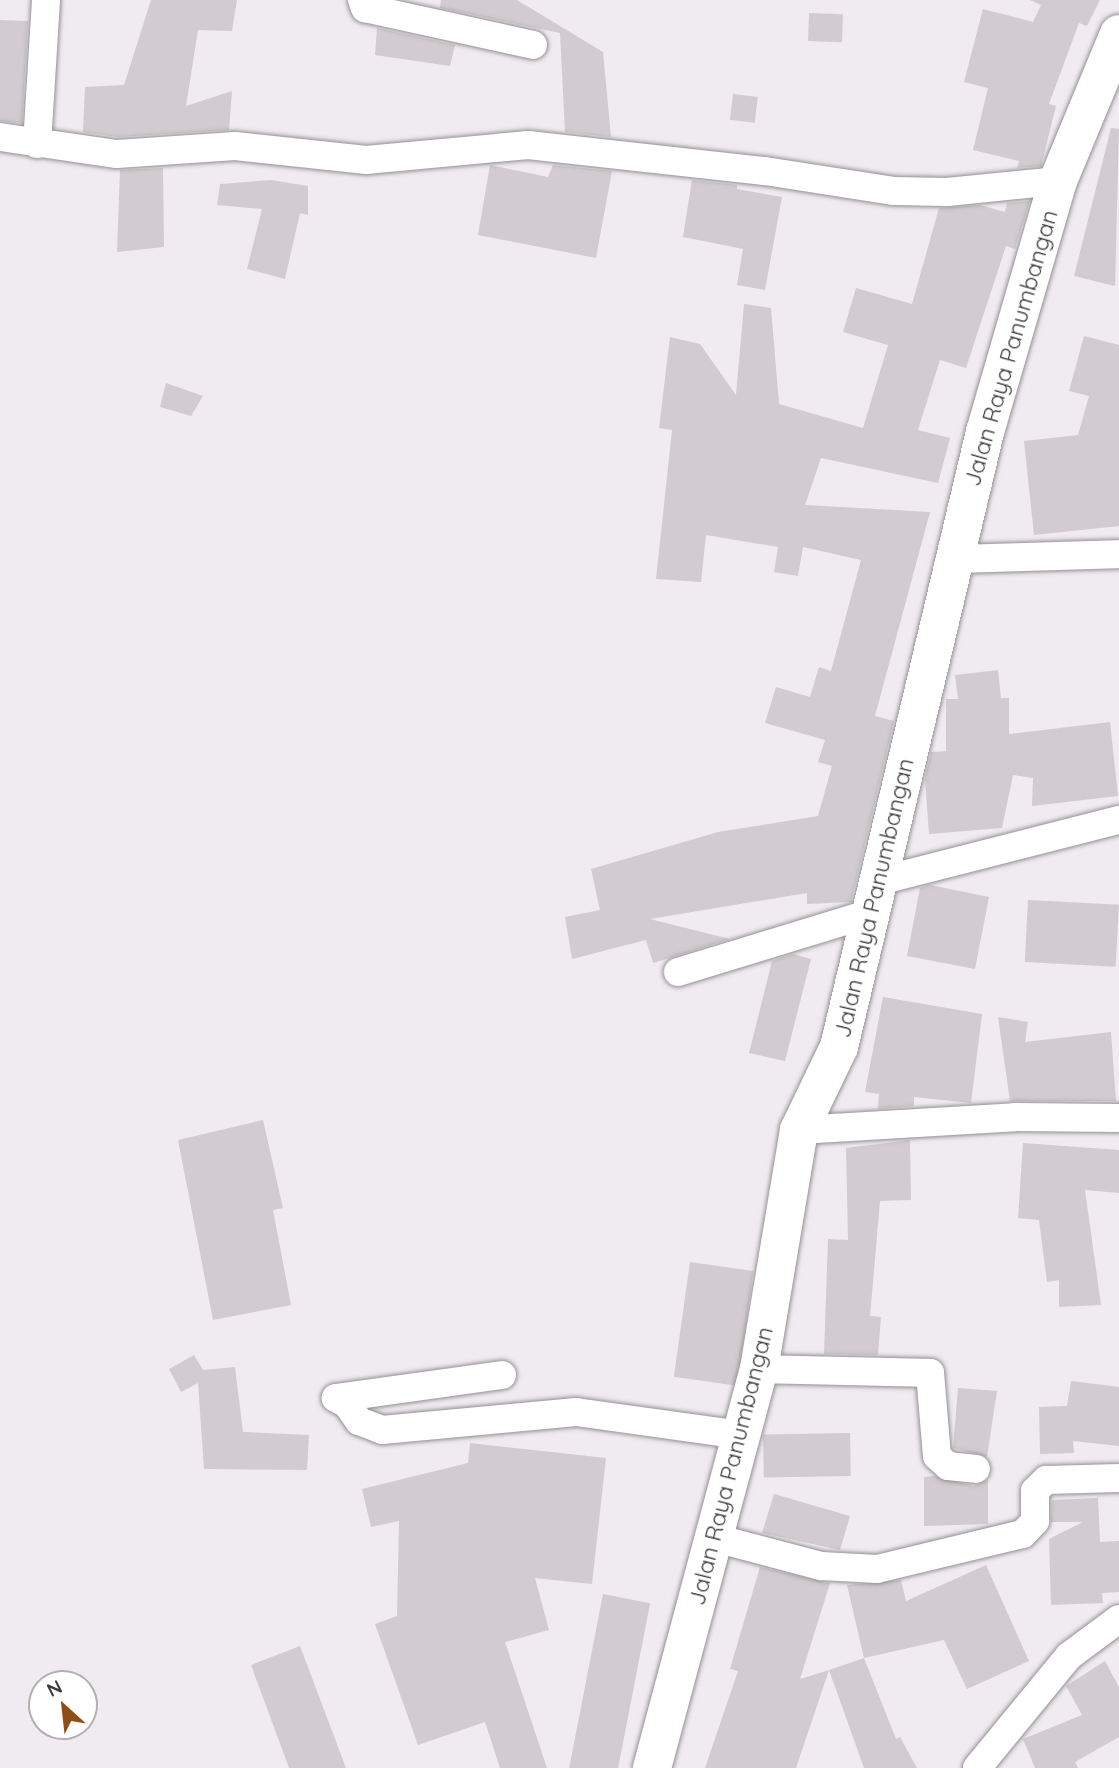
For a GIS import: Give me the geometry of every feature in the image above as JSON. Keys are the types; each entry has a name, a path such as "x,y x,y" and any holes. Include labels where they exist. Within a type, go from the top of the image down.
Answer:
{"main road":[{"name":"Jalan Raya Panumbangan","path":"652,1768 759,1369 799,1130 839,1047 985,432 1058,181 1119,34"}],"street":[{"path":"37,144 46,0"},
{"path":"362,0 365,8 533,45"},
{"path":"0,136 37,144 117,153 235,146 366,160 510,145 765,171 894,191 947,192 1058,181"},
{"path":"955,559 1119,554"},
{"path":"678,972 875,897 1119,820"},
{"path":"799,1130 1015,1117 1119,1118"},
{"path":"759,1369 930,1373 937,1456 948,1466 976,1469"},
{"path":"502,1375 336,1398 347,1404 359,1421 382,1430 576,1412 743,1435"},
{"path":"715,1538 821,1566 877,1569 1023,1534 1035,1521 1035,1491 1046,1480 1119,1478"},
{"path":"977,1768 1069,1656 1119,1619"}],"building":[{"path":"151,0 237,0 232,31 198,30 186,106 232,91 229,130 118,137 83,132 85,87 124,85"},
{"path":"441,0 517,0 603,52 611,137 565,132 560,33 440,8"},
{"path":"1030,0 1100,0 1087,26 1079,23 1049,104 1056,106 1041,166 1017,168 1019,161 973,150 988,88 964,82 983,9 1033,22 1041,5"},
{"path":"809,13 843,14 842,42 808,41"},
{"path":"0,20 28,21 22,123 0,121"},
{"path":"377,28 455,45 450,66 375,55"},
{"path":"733,94 758,97 755,123 730,120"},
{"path":"1111,128 1119,129 1115,286 1074,276"},
{"path":"490,165 548,177 553,165 612,171 596,258 478,235"},
{"path":"163,168 164,247 117,252 120,170"},
{"path":"271,180 308,186 308,215 300,213 285,279 247,269 262,209 217,205 220,184"},
{"path":"692,180 737,185 737,189 782,197 765,290 737,285 743,249 683,237"},
{"path":"1030,201 1015,249 1006,246 966,368 940,360 918,430 950,438 938,483 821,458 805,505 930,512 875,716 894,721 851,902 807,904 807,893 650,919 730,939 653,963 646,940 572,959 565,917 600,910 591,869 718,832 818,816 832,766 818,762 825,740 765,723 776,687 810,697 819,667 831,671 861,560 803,547 798,576 774,572 778,547 706,535 701,582 656,579 672,430 659,428 670,337 700,344 736,395 744,304 771,308 779,404 863,428 888,345 843,332 856,288 912,304 939,208 980,205 1005,212 1007,203"},
{"path":"1084,336 1119,345 1119,526 1034,535 1024,441 1078,435 1089,396 1069,391"},
{"path":"166,383 203,396 191,416 160,407"},
{"path":"998,670 1001,698 1009,698 1009,734 1110,722 1118,796 1032,806 1033,778 1013,775 1002,828 929,834 925,779 931,752 946,751 946,699 958,699 955,675"},
{"path":"930,885 989,897 975,969 907,956 920,888"},
{"path":"1028,900 1119,905 1116,967 1025,962"},
{"path":"793,954 811,959 785,1061 749,1053 772,961"},
{"path":"883,997 982,1014 971,1103 914,1097 914,1106 878,1109 879,1094 865,1092"},
{"path":"998,1017 1028,1022 1025,1042 1111,1032 1116,1101 1010,1101"},
{"path":"263,1120 283,1208 273,1210 291,1305 213,1320 178,1140"},
{"path":"910,1140 911,1200 880,1201 870,1316 881,1317 878,1355 824,1354 828,1239 848,1240 846,1148"},
{"path":"1023,1143 1119,1150 1119,1193 1085,1190 1101,1305 1059,1307 1059,1280 1047,1282 1039,1220 1018,1218"},
{"path":"690,1262 753,1271 737,1386 674,1377"},
{"path":"194,1355 203,1370 235,1367 243,1432 309,1435 307,1470 204,1469 198,1383 181,1392 169,1369"},
{"path":"1071,1381 1119,1387 1119,1446 1073,1441 1074,1453 1040,1454 1039,1407 1067,1406"},
{"path":"958,1388 997,1391 987,1457 953,1448"},
{"path":"850,1433 851,1476 764,1478 763,1435"},
{"path":"470,1443 606,1458 592,1584 535,1578 549,1630 505,1642 547,1768 500,1768 485,1722 418,1745 375,1624 397,1616 399,1521 371,1527 362,1489 468,1463"},
{"path":"935,1476 974,1486 988,1480 988,1524 924,1526 924,1477"},
{"path":"774,1494 850,1516 840,1550 762,1533"},
{"path":"1098,1498 1100,1542 1119,1541 1119,1592 1102,1593 1103,1603 1051,1605 1049,1539 1083,1522 1051,1522 1052,1500"},
{"path":"986,1565 1029,1661 967,1689 944,1640 864,1658 847,1585 901,1580 906,1601"},
{"path":"760,1567 830,1583 800,1679 829,1670 796,1768 705,1768 738,1671 730,1669"},
{"path":"603,1594 650,1603 618,1768 569,1768"},
{"path":"300,1646 346,1768 289,1768 251,1665"},
{"path":"864,1658 896,1739 900,1737 917,1768 864,1768 829,1670"},
{"path":"1105,1661 1119,1687 1119,1737 1075,1762 1078,1768 1035,1768 1023,1739 1082,1715 1066,1686"}]}
